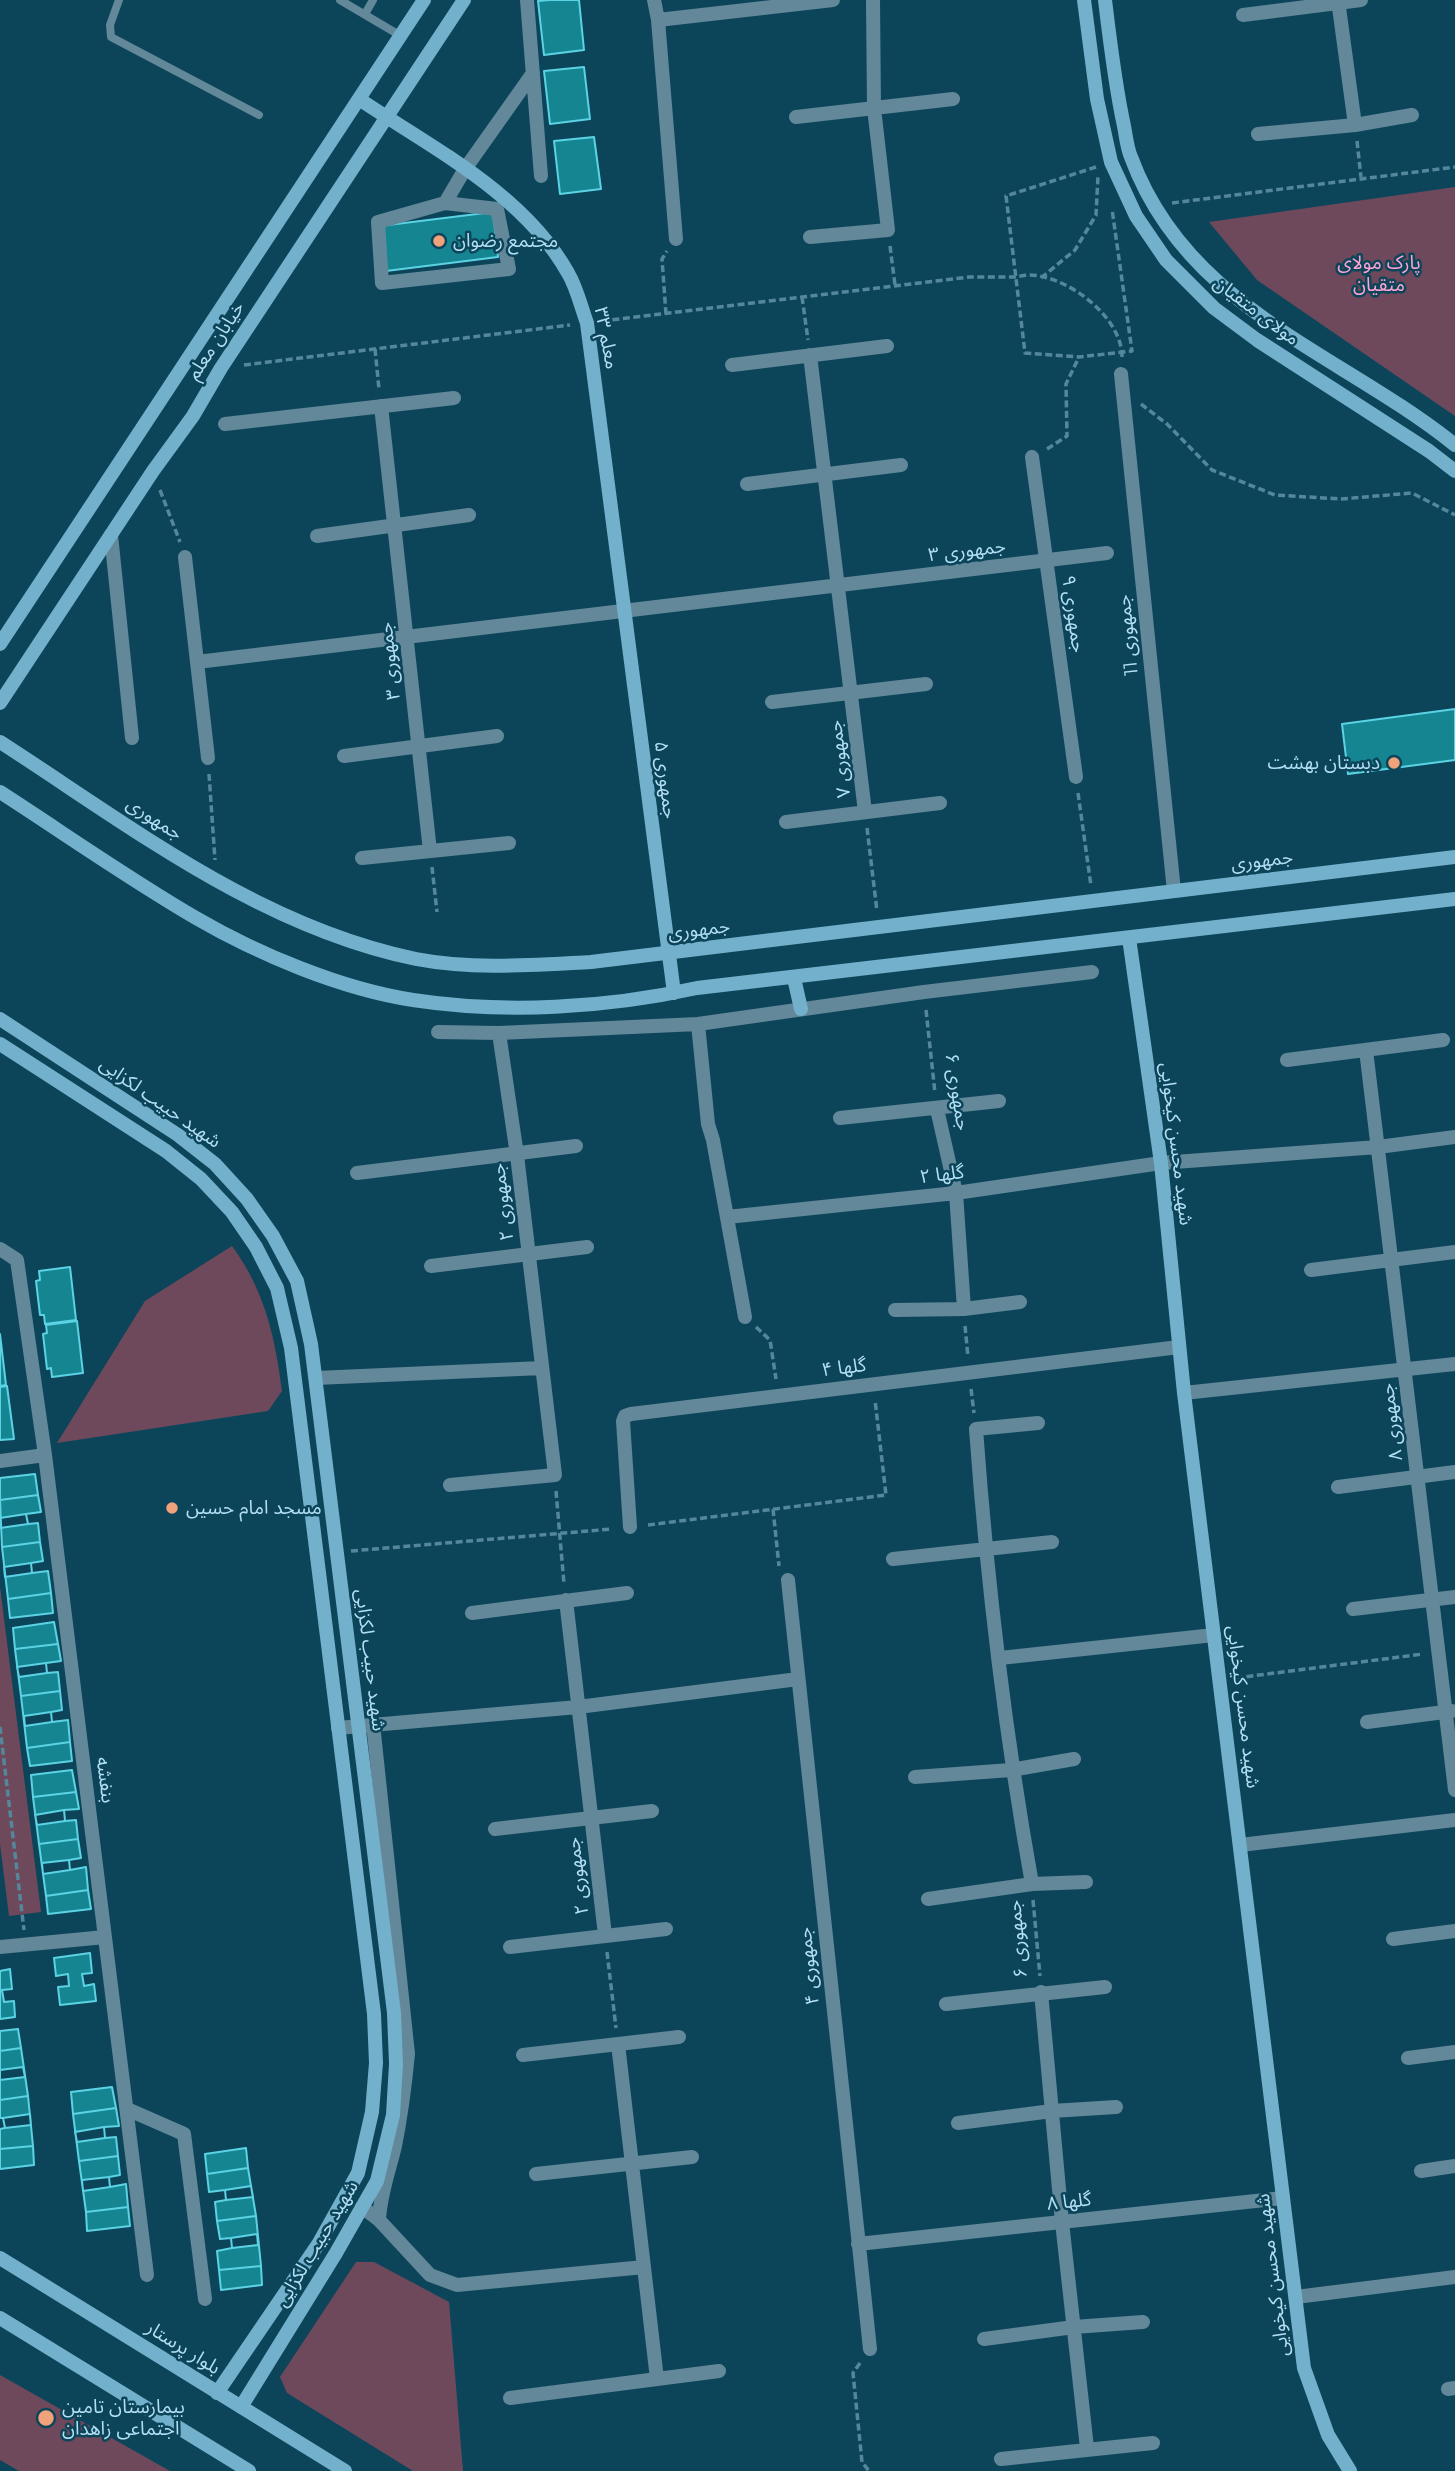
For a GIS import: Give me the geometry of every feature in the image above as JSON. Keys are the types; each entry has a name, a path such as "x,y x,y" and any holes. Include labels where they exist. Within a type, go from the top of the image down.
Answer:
{"street":[{"name":"خیابان معلم","path":"0,644 425,0"},
{"name":"خیابان معلم","path":"0,703 464,0"},
{"path":"527,0 541,176"},
{"path":"654,0 658,20 676,239"},
{"path":"658,20 833,0"},
{"path":"810,237 888,230 874,108 873,0"},
{"name":"مولای متقیان","path":"1084,0 1097,99 1111,162 1136,216 1166,260 1214,308 1455,471"},
{"name":"مولای متقیان","path":"1105,0 1117,96 1130,156 1153,205 1182,247 1228,292 1269,322 1455,444"},
{"path":"1243,15 1361,0"},
{"path":"1338,1 1355,125"},
{"path":"445,203 497,209 509,269 382,283 378,222 445,203 465,169 533,74"},
{"name":"معلم ۳۳","path":"359,99 496,189 537,230 569,273 587,323 624,611"},
{"path":"796,117 953,99"},
{"path":"1258,134 1355,125 1412,115"},
{"path":"733,365 887,346"},
{"name":"جمهوری ۷","path":"810,355 865,812"},
{"name":"جمهوری 11","path":"1121,374 1174,891"},
{"path":"225,424 454,398"},
{"name":"جمهوری ۳","path":"381,406 430,851"},
{"name":"جمهوری ۹","path":"1032,457 1076,777"},
{"path":"747,484 901,465"},
{"path":"317,536 469,515"},
{"path":"111,535 132,738"},
{"name":"جمهوری ۳","path":"197,662 1107,553"},
{"path":"185,557 208,758"},
{"name":"جمهوری ۵","path":"624,611 674,993"},
{"path":"772,702 926,684"},
{"path":"344,756 497,736"},
{"name":"جمهوری","path":"0,742 217,883 280,914 345,941 418,959 489,966 591,962 1455,857"},
{"path":"0,792 196,918 263,952 333,980 411,1000 495,1008 594,1003 697,988 1455,899"},
{"path":"786,822 940,803"},
{"path":"362,858 509,843"},
{"name":"شهید محسن کیخوایی","path":"1129,938 1161,1163 1184,1393 1304,2368 1328,2435 1350,2471"},
{"path":"438,1032 499,1033 698,1024 924,992 1092,972"},
{"path":"794,978 801,1009"},
{"name":"شهید حبیب لکزایی","path":"0,1019 178,1135 215,1164 247,1199 273,1236 297,1281 311,1344 366,1725 394,2013 396,2063 393,2115 377,2181 240,2407"},
{"path":"698,1024 708,1124 745,1317"},
{"name":"جمهوری ۲","path":"499,1033 517,1155 555,1475"},
{"path":"1287,1060 1443,1040"},
{"name":"شهید حبیب لکزایی","path":"0,1044 166,1152 201,1179 232,1212 256,1247 277,1288 291,1348 374,2014 376,2063 372,2112 358,2174 318,2243 217,2393"},
{"name":"جمهوری ۸","path":"1366,1050 1438,1653 1450,1711 1455,1790"},
{"path":"840,1118 999,1101"},
{"name":"جمهوری ۶","path":"937,1108 956,1193 964,1309"},
{"name":"گلها ۲","path":"727,1217 956,1193 1161,1163 1378,1147 1455,1137"},
{"path":"357,1173 576,1146"},
{"path":"431,1266 587,1247"},
{"name":"بنفشه","path":"0,1249 17,1260 45,1455 147,2275"},
{"path":"1311,1270 1455,1252"},
{"path":"895,1310 964,1309 1020,1302"},
{"name":"گلها ۴","path":"630,1527 623,1421 625,1416 1179,1347"},
{"path":"1184,1393 1455,1364"},
{"path":"316,1378 542,1367"},
{"path":"299,1417 320,1413"},
{"name":"جمهوری ۶","path":"1032,1884 1011,1770 1000,1658 985,1551 976,1429 1038,1423"},
{"path":"0,1461 45,1455"},
{"path":"1338,1487 1455,1472"},
{"path":"450,1485 555,1475"},
{"path":"894,1559 1052,1542"},
{"name":"جمهوری ۴","path":"788,1580 870,2348"},
{"path":"472,1614 627,1593"},
{"path":"1353,1609 1455,1597"},
{"name":"جمهوری ۲","path":"566,1600 605,1935"},
{"path":"1000,1658 1214,1636"},
{"path":"338,1728 578,1707 798,1679"},
{"path":"1367,1722 1450,1711"},
{"path":"366,1725 408,2054 404,2101 380,2203 379,2220"},
{"path":"915,1777 1011,1770 1074,1759"},
{"path":"495,1829 652,1811"},
{"path":"1240,1845 1455,1820"},
{"path":"928,1899 1032,1884 1086,1882"},
{"path":"510,1947 666,1929"},
{"path":"1393,1939 1455,1931"},
{"path":"0,1947 105,1937"},
{"path":"946,2004 1105,1987"},
{"name":"جمهوری ۶","path":"1041,1992 1062,2222 1087,2448"},
{"path":"523,2055 679,2037"},
{"path":"618,2044 657,2379"},
{"path":"1408,2058 1455,2052"},
{"path":"958,2123 1052,2111 1116,2107"},
{"path":"127,2109 184,2134 205,2299"},
{"path":"536,2174 692,2157"},
{"path":"1421,2171 1455,2166"},
{"path":"345,2197 379,2220 430,2275 457,2285 644,2267"},
{"name":"گلها ۸","path":"858,2244 1283,2198"},
{"name":"بلوار پرستار","path":"0,2258 345,2471"},
{"path":"1296,2297 1455,2277"},
{"path":"0,2318 248,2471"},
{"path":"984,2339 1074,2327 1143,2322"},
{"path":"510,2398 719,2371"},
{"path":"1001,2459 1153,2442"}],"lane":[{"path":"119,0 110,25 111,37 259,115"},
{"path":"340,0 401,36"},
{"path":"365,14 373,0"}],"path":[{"path":"1355,125 1361,177"},
{"path":"1041,278 1075,250 1096,215 1098,167 1006,196 1025,353 1079,357 1132,351 1112,204"},
{"path":"1153,205 1455,167"},
{"path":"888,230 895,285"},
{"path":"666,314 662,259 676,239"},
{"path":"969,276 1030,275 1072,286 1108,319 1122,352 1121,374"},
{"path":"802,297 810,355"},
{"path":"375,349 381,406"},
{"path":"1032,457 1068,436 1066,384 1079,357"},
{"path":"1122,390 1167,424 1212,470 1275,495 1341,499 1412,493 1455,515"},
{"path":"153,471 185,557"},
{"path":"208,758 217,883"},
{"path":"1076,777 1093,901"},
{"name":"جمهوری ۷","path":"865,812 879,927"},
{"path":"430,851 437,912"},
{"name":"جمهوری ۶","path":"924,992 937,1108"},
{"path":"745,1317 770,1339 779,1395"},
{"path":"873,1384 886,1495"},
{"path":"555,1475 566,1600"},
{"path":"773,1509 779,1566 788,1580"},
{"path":"1220,1680 1438,1653"},
{"path":"0,1727 25,1944"},
{"name":"جمهوری ۶","path":"1032,1884 1041,1992"},
{"name":"جمهوری ۲","path":"605,1935 618,2044"},
{"path":"869,2471 862,2462 853,2373 870,2348"}],"green space":[{"name":"پارک مولای متقیان","path":"1455,187 1455,416 1257,280 1209,222"},
{"path":"232,1246 253,1280 272,1333 282,1391 268,1411 57,1443 145,1301"},
{"path":"0,1587 41,1912 9,1916 0,1844"},
{"path":"356,2262 374,2262 449,2302 463,2471 413,2471 287,2393 280,2377"},
{"name":"بیمارستان تامین اجتماعی زاهدان","path":"0,2375 170,2471 19,2471 0,2460"}],"building":[{"path":"579,0 584,50 544,55 538,1"},
{"path":"584,67 590,119 550,124 544,71"},
{"path":"594,137 601,189 560,194 554,141"},
{"name":"مجتمع رضوان","path":"493,212 498,257 386,271 380,226"},
{"path":"1455,709 1455,760 1348,774 1342,724"},
{"path":"70,1267 76,1320 45,1324 44,1315 40,1315 36,1281 40,1280 39,1271"},
{"path":"77,1321 83,1373 52,1377 51,1368 47,1369 43,1334 47,1333 46,1325"},
{"path":"0,1334 6,1385 0,1386"},
{"path":"7,1386 14,1439 0,1440 0,1387"},
{"path":"35,1474 38,1495 0,1500 0,1478"},
{"path":"38,1495 41,1512 26,1514 28,1524 38,1523 40,1542 2,1547 0,1500"},
{"path":"26,1514 28,1524 0,1528 0,1518"},
{"path":"40,1542 43,1561 31,1563 32,1573 48,1571 51,1593 8,1599 2,1547"},
{"path":"31,1563 32,1573 5,1577 4,1567"},
{"path":"51,1593 53,1613 10,1618 8,1599"},
{"path":"54,1622 58,1644 15,1649 13,1628"},
{"path":"58,1644 61,1661 46,1663 47,1673 58,1672 60,1691 21,1696 15,1649"},
{"path":"46,1663 47,1673 19,1677 17,1667"},
{"path":"60,1691 62,1710 51,1712 52,1722 68,1720 70,1742 27,1748 21,1696"},
{"path":"51,1712 52,1722 25,1726 24,1716"},
{"path":"70,1742 72,1761 30,1766 27,1748"},
{"path":"72,1770 76,1792 33,1797 31,1775"},
{"path":"76,1792 79,1809 64,1810 65,1821 76,1820 78,1839 39,1844 33,1797"},
{"path":"64,1810 65,1821 37,1825 35,1815"},
{"path":"78,1839 81,1858 69,1860 70,1870 86,1867 88,1890 46,1896 39,1844"},
{"path":"69,1860 70,1870 43,1874 42,1863"},
{"path":"88,1890 91,1909 48,1914 46,1896"},
{"path":"90,1953 92,1973 82,1974 84,1986 94,1984 96,2001 60,2005 58,1987 69,1986 68,1974 56,1976 54,1958"},
{"path":"10,1969 12,1989 2,1990 4,2002 14,2001 15,2017 0,2019 0,1971"},
{"path":"18,2029 21,2048 0,2051 0,2031"},
{"path":"21,2048 28,2096 0,2100 0,2051"},
{"path":"23,2067 25,2077 0,2080 0,2070"},
{"path":"112,2087 116,2108 73,2114 71,2092"},
{"path":"28,2096 33,2146 0,2149 0,2129 5,2128 3,2118 0,2118 0,2100"},
{"path":"116,2108 119,2126 104,2127 105,2138 116,2137 118,2156 79,2161 73,2114"},
{"path":"30,2114 31,2125 5,2128 3,2118"},
{"path":"104,2127 105,2138 77,2142 75,2132"},
{"path":"33,2146 34,2165 0,2169 0,2149"},
{"path":"246,2148 248,2168 207,2174 205,2154"},
{"path":"118,2156 120,2175 109,2177 110,2187 126,2184 128,2207 86,2212 79,2161"},
{"path":"248,2168 256,2216 217,2221 215,2202 226,2200 225,2190 209,2192 207,2174"},
{"path":"109,2177 110,2187 83,2191 82,2180"},
{"path":"251,2186 253,2197 226,2200 225,2190"},
{"path":"128,2207 130,2226 87,2231 86,2212"},
{"path":"256,2216 261,2266 219,2270 217,2251 232,2248 231,2238 220,2239 217,2221"},
{"path":"257,2234 258,2245 232,2248 231,2238"},
{"path":"261,2266 262,2285 221,2290 219,2270"}],"place":[{"name":"مجتمع رضوان","path":"439,241"},
{"name":"دبستان بهشت","path":"1394,763"},
{"name":"مسجد امام حسین","path":"172,1508"},
{"name":"بیمارستان تامین اجتماعی زاهدان","path":"46,2418"}]}
